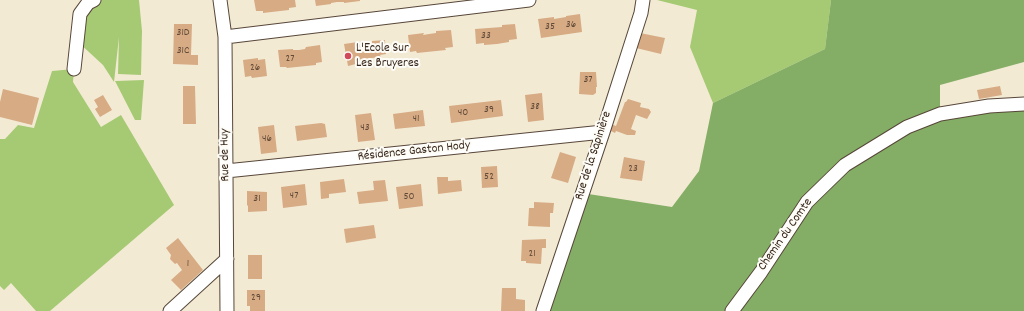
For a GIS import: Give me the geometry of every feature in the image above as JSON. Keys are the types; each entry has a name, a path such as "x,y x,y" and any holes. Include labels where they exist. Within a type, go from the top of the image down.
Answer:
{"street":[{"path":"74,69 80,14 88,3 94,0"},
{"name":"Rue de Huy","path":"220,0 225,37 228,259 227,311"},
{"path":"225,37 529,0"},
{"name":"Rue de la Sapinière","path":"543,311 641,13 643,0"},
{"name":"Chemin du Comte","path":"732,311 761,272 807,202 845,165 907,127 940,114 989,106 1024,104"},
{"name":"Résidence Gaston Hody","path":"226,171 602,132"},
{"path":"170,311 228,259"}],"green space":[{"path":"94,0 139,0 142,31 141,75 118,74 119,37 114,82 103,65 77,41 80,14"},
{"path":"657,0 831,0 825,49 713,103 690,47 697,10"},
{"path":"831,0 1024,0 1024,62 940,85 940,114 1024,104 1024,311 543,311 582,193 672,207 699,171 713,103 825,49"},
{"path":"74,69 73,82 101,127 121,115 174,205 50,311 36,311 11,283 4,290 0,286 0,139 5,139 18,125 34,128 52,71"},
{"path":"144,80 141,120 135,120 115,81"}],"building":[{"path":"254,0 295,0 296,7 289,8 289,10 263,13 263,11 256,11"},
{"path":"315,0 360,1 344,3 337,2 316,6"},
{"path":"580,14 582,32 541,38 538,19 554,17 554,19"},
{"path":"174,24 192,24 191,55 198,55 198,65 173,64"},
{"path":"515,24 517,39 497,44 476,44 475,29 502,27 502,25"},
{"path":"451,30 453,47 445,48 446,50 417,53 416,51 410,52 408,35 424,33 423,35 436,33 436,31"},
{"path":"640,33 665,38 661,54 636,48"},
{"path":"385,40 386,54 380,55 381,57 355,60 356,64 348,66 344,44 358,42 358,45 372,43 372,41"},
{"path":"320,45 322,62 316,63 316,65 287,68 280,67 278,50 299,50 305,49 306,47"},
{"path":"258,58 258,60 265,59 267,76 252,78 251,76 245,77 243,60"},
{"path":"580,72 596,72 597,87 596,93 593,95 579,94"},
{"path":"183,86 195,86 196,124 183,124"},
{"path":"1000,86 1002,95 979,99 977,90"},
{"path":"3,89 39,98 32,125 0,117 0,102"},
{"path":"542,93 544,120 528,122 525,95"},
{"path":"103,95 112,110 100,117 95,109 98,107 94,100"},
{"path":"628,99 641,103 640,107 649,109 651,112 647,119 636,115 631,129 636,131 635,135 627,135 616,131 615,133 609,130 611,124 616,126 625,102"},
{"path":"501,100 503,116 451,123 449,106"},
{"path":"423,110 425,126 395,129 393,114"},
{"path":"371,113 375,140 358,142 355,115"},
{"path":"321,123 325,124 327,137 297,141 295,126"},
{"path":"274,125 277,152 261,154 258,127"},
{"path":"560,152 576,157 568,183 551,178"},
{"path":"624,157 645,161 642,181 620,178"},
{"path":"497,166 498,187 482,188 481,167"},
{"path":"437,177 448,177 448,181 461,180 462,191 438,194"},
{"path":"344,179 346,192 329,194 329,198 321,199 320,182"},
{"path":"385,180 388,201 359,204 357,192 374,190 373,181"},
{"path":"305,184 307,205 283,208 281,187"},
{"path":"421,184 423,206 399,209 396,187"},
{"path":"247,191 267,192 267,211 248,212"},
{"path":"534,202 554,203 553,213 550,213 550,227 528,226 529,208 534,208"},
{"path":"374,225 376,238 346,243 344,229"},
{"path":"178,238 203,270 181,290 171,280 182,270 177,263 175,264 170,259 171,255 166,248"},
{"path":"546,239 546,248 542,248 541,264 526,263 526,261 521,261 522,240"},
{"path":"248,255 262,255 262,279 248,279"},
{"path":"502,288 516,288 516,299 525,300 525,311 501,311"},
{"path":"247,290 265,290 265,311 250,311 250,306 247,306"}],"place":[{"name":"L'Ecole Sur Les Bruyeres","path":"348,56"}]}
